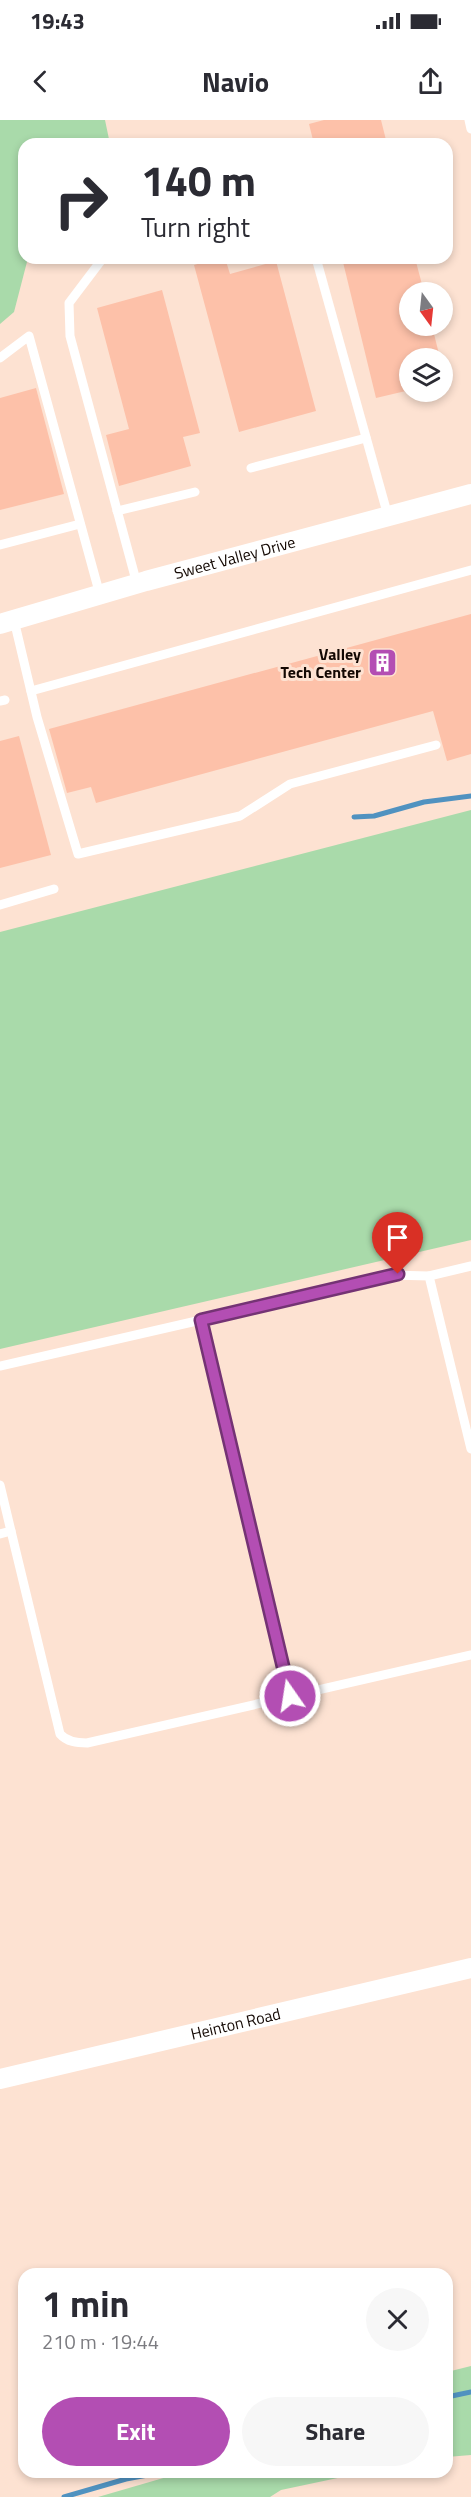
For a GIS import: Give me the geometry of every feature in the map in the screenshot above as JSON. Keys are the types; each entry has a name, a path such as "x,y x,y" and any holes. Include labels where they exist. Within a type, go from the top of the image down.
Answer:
{"street":[{"name":"Sweet Valley Drive","path":"7,622 137,584 471,494"},
{"name":"Heinton Road","path":"0,2079 471,1968"}],"lane":[{"path":"469,120 471,129"},
{"path":"98,264 69,303 70,336 137,584"},
{"path":"318,264 388,516"},
{"path":"0,358 29,336 100,595"},
{"path":"251,468 366,438"},
{"path":"117,511 195,492"},
{"path":"0,545 80,524"},
{"path":"31,691 471,570"},
{"path":"7,622 31,691 78,854 240,816 290,784 436,745"},
{"path":"0,905 54,889"},
{"path":"0,1366 390,1275 429,1276 471,1266"},
{"path":"429,1276 471,1449"},
{"path":"201,1320 290,1696"},
{"path":"0,1485 55,1715 60,1734 64,1738 87,1743 471,1655"},
{"path":"0,1533 11,1531"}],"green space":[{"path":"0,120 105,120 109,138 18,138 18,264 26,264 14,312 0,324"},
{"path":"471,810 471,1240 0,1349 0,932"},
{"path":"471,2366 471,2455 453,2456 453,2370"},
{"path":"163,2478 338,2478 281,2490 270,2497 98,2497"}],"building":[{"path":"324,120 381,120 386,138 312,138 309,124"},
{"path":"227,264 230,274 265,264 277,264 316,411 239,432 194,265"},
{"path":"343,264 417,264 421,282 399,282 399,336 434,336 438,348 399,348 399,393 376,398"},
{"path":"162,290 200,433 183,437 191,466 119,486 106,435 129,429 97,308"},
{"path":"36,388 64,494 0,510 0,398"},
{"name":"Valley Tech Center","path":"471,614 471,754 447,761 433,711 96,803 91,787 67,793 49,729"},
{"path":"19,736 51,855 0,868 0,741"}],"waterway":[{"path":"354,817 374,816 424,802 471,796"},
{"path":"453,2396 471,2392"},
{"path":"64,2497 131,2478"}],"place":[{"name":"Valley Tech Center","path":"382,663"}],"route":[{"path":"290,1696 201,1320 398,1274"}]}
